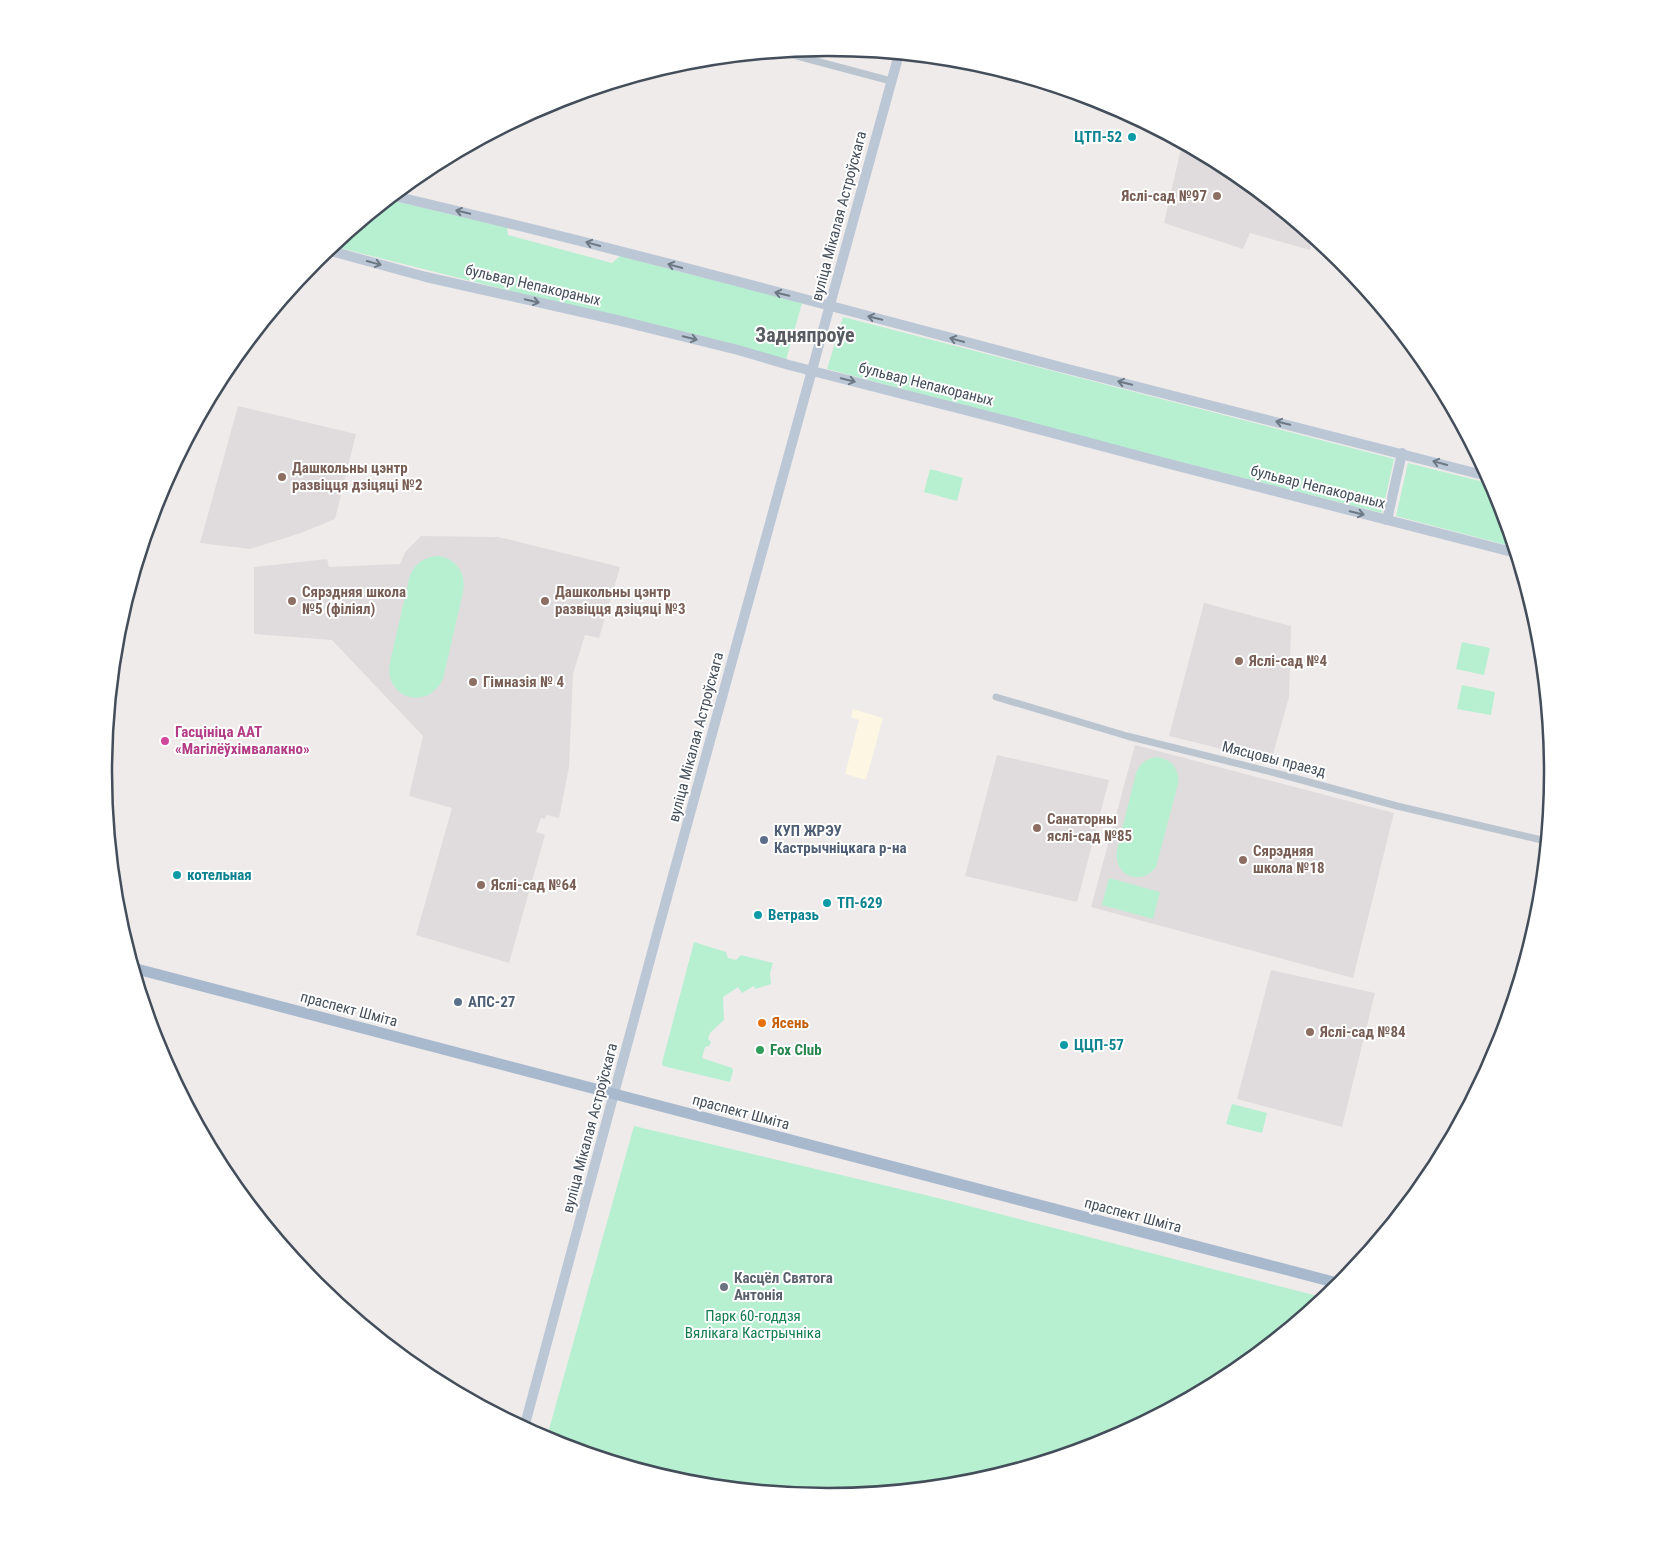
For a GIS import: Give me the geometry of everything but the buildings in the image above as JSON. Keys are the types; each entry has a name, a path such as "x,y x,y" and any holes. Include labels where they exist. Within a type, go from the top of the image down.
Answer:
{"main road":[{"name":"вуліца Мікалая Астроўскага","path":"526,1422 897,60"},
{"path":"401,198 557,234 1069,369 1478,474"},
{"name":"бульвар Непакораных","path":"336,253 426,277 617,320 729,348 1509,552"},
{"path":"1386,520 1402,453"},
{"name":"праспект Шміта","path":"140,970 1331,1281"}],"street":[{"path":"801,57 891,81"},
{"name":"Мясцовы праезд","path":"996,697 1128,736 1397,806 1541,840"}],"shaded area":[{"name":"Яслі-сад №97","path":"1181,149 1226,177 1264,204 1311,245 1310,250 1250,233 1243,249 1164,223"},
{"name":"Дашкольны цэнтр развіцця дзіцяці №2","path":"238,406 356,434 335,519 301,533 250,549 200,543"},
{"path":"421,536 499,537 620,567 599,638 585,635 573,674 569,767 559,818 546,815 545,819 541,818 536,832 545,835 509,963 416,935 452,808 409,796 423,736 332,640 254,634 254,567 327,559 329,567 400,564 405,552"},
{"name":"Яслі-сад №4","path":"1204,603 1291,626 1289,697 1271,761 1169,736"},
{"path":"853,709 883,718 866,780 845,774 859,720 851,717"},
{"name":"Сярэдняя школа №18","path":"1135,745 1394,813 1353,978 1091,907"},
{"name":"Санаторны яслі-сад №85","path":"997,755 1109,780 1077,902 965,876"},
{"name":"Яслі-сад №84","path":"1271,970 1375,993 1342,1127 1237,1099"}],"green space":[{"path":"396,201 507,227 508,235 612,263 620,256 802,303 786,360 341,248"},
{"path":"843,317 1394,459 1382,513 1109,444 827,369"},
{"path":"1408,463 1482,482 1507,545 1396,516"},
{"path":"930,469 963,478 957,501 924,492"},
{"path":"438,556 450,560 459,568 464,585 463,592 443,679 436,689 427,695 417,698 399,692 393,684 390,674 390,662 410,575 421,561"},
{"path":"1462,642 1490,648 1484,675 1456,669"},
{"path":"1462,685 1495,692 1491,715 1457,709"},
{"path":"1157,757 1167,760 1174,766 1178,774 1178,784 1156,867 1150,873 1143,876 1129,876 1119,866 1117,850 1136,773 1144,762"},
{"path":"1109,878 1160,892 1153,919 1102,905"},
{"path":"694,942 726,952 728,958 736,960 741,955 773,963 770,973 771,984 755,989 754,986 742,993 738,987 723,997 724,1020 710,1033 708,1039 711,1042 709,1046 705,1047 702,1058 732,1068 730,1082 663,1066 662,1063"},
{"path":"1232,1104 1267,1113 1262,1133 1226,1124"},
{"name":"Парк 60-годдзя Вялікага Кастрычніка","path":"634,1126 942,1199 1316,1296 1264,1341 1226,1368 1186,1393 1145,1415 1058,1451 968,1475 921,1483 828,1489 735,1483 688,1475 643,1464 598,1451 548,1432"}],"place":[{"name":"ЦТП-52","path":"1132,137"},
{"name":"Яслі-сад №97","path":"1217,196"},
{"name":"Дашкольны цэнтр развіцця дзіцяці №2","path":"282,477"},
{"name":"Сярэдняя школа №5 (філіял)","path":"292,601"},
{"name":"Дашкольны цэнтр развіцця дзіцяці №3","path":"545,601"},
{"name":"Яслі-сад №4","path":"1239,661"},
{"name":"Гімназія № 4","path":"473,682"},
{"name":"Гасцініца ААТ «Магілёўхімвалакно»","path":"165,741"},
{"name":"Санаторны яслі-сад №85","path":"1037,828"},
{"name":"КУП ЖРЭУ Кастрычніцкага р-на","path":"764,840"},
{"name":"Сярэдняя школа №18","path":"1243,860"},
{"name":"котельная","path":"177,875"},
{"name":"Яслі-сад №64","path":"481,885"},
{"name":"ТП-629","path":"827,903"},
{"name":"Ветразь","path":"758,915"},
{"name":"АПС-27","path":"458,1002"},
{"name":"Ясень","path":"762,1023"},
{"name":"Яслі-сад №84","path":"1310,1032"},
{"name":"ЦЦП-57","path":"1064,1045"},
{"name":"Fox Club","path":"760,1050"},
{"name":"Касцёл Святога Антонія","path":"724,1287"}],"district":[{"name":"Задняпроўе","path":"805,335"}]}
